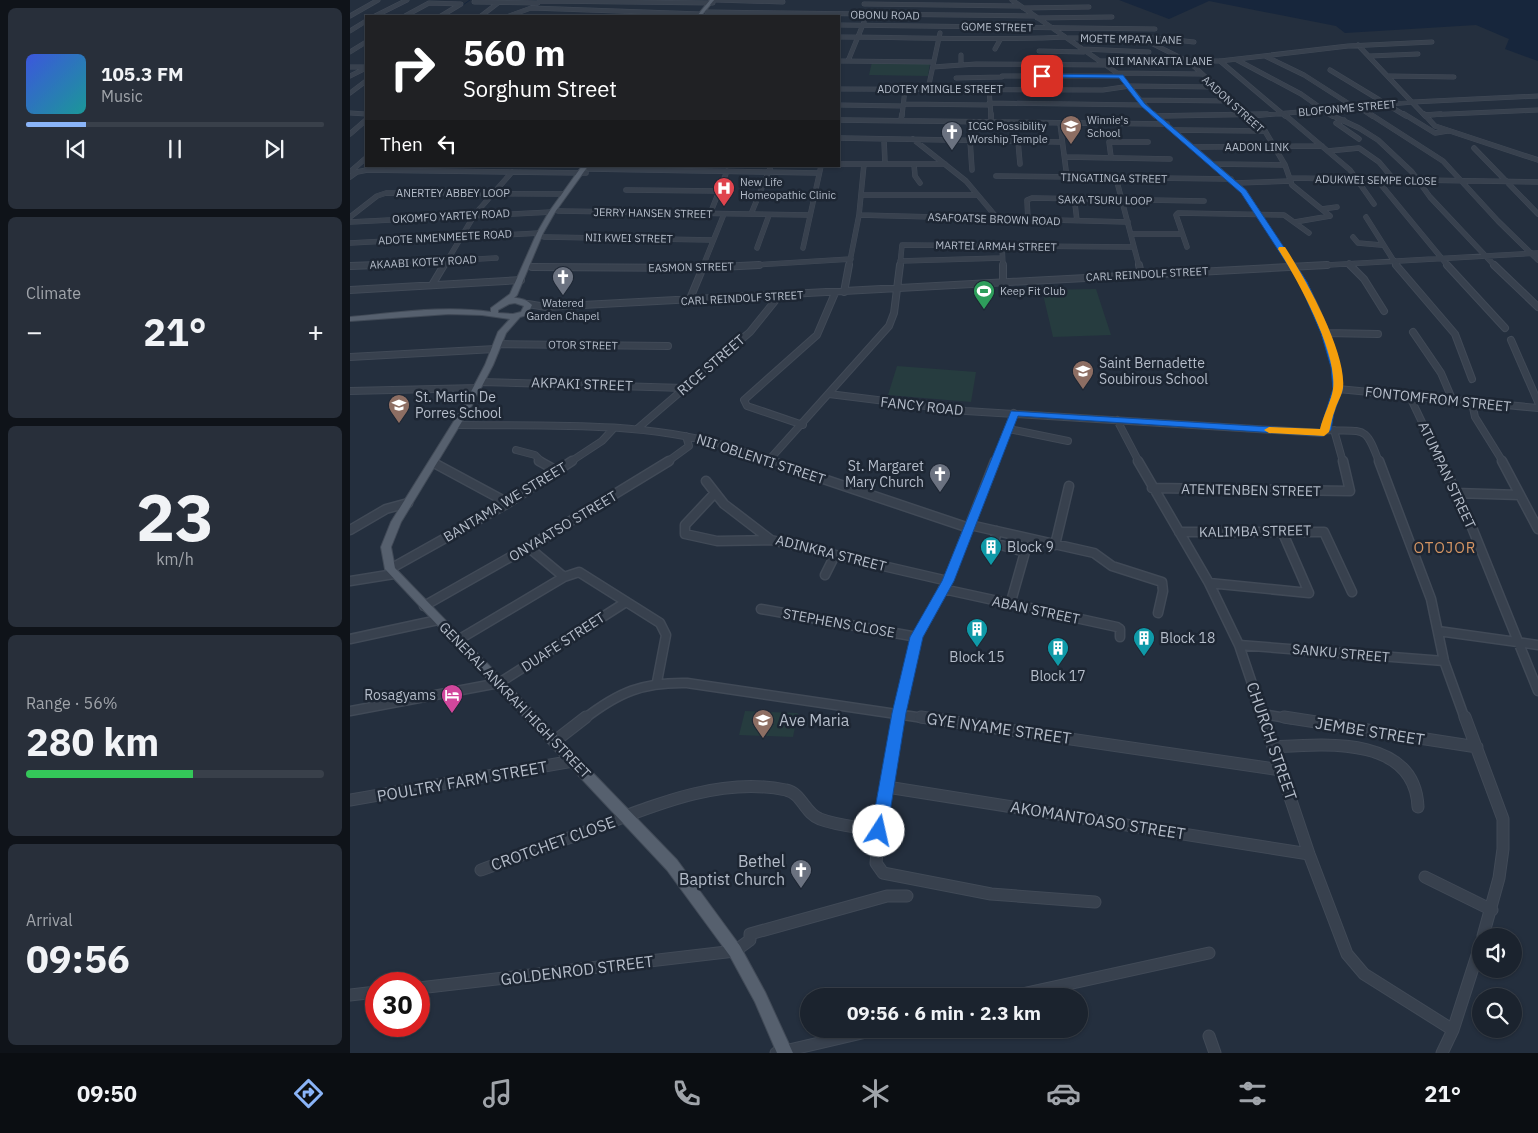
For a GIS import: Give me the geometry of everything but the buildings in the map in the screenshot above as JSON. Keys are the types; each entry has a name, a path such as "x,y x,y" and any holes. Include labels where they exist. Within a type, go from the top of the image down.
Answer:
{"main road":[{"path":"703,15 713,1"},
{"path":"502,332 494,310 511,298 564,194 586,169"},
{"path":"555,212 586,169"},
{"path":"392,571 386,547 394,528 457,425 479,385 502,332 523,309 522,295 542,235"},
{"path":"350,319 460,312 502,304 523,309"},
{"path":"460,312 497,316 523,309"},
{"name":"GENERAL ANKRAH HIGH STREET","path":"392,571 672,865 735,951 760,997 782,1053"}],"street":[{"path":"350,16 378,0"},
{"path":"377,15 407,0"},
{"path":"407,15 440,0"},
{"path":"443,15 467,0"},
{"path":"754,7 758,0"},
{"path":"893,5 894,0"},
{"path":"1012,0 1119,75 1130,86 1143,105 1175,130 1233,181 1260,214 1294,267 1326,333 1336,367 1338,389 1329,412 1330,430"},
{"path":"449,15 476,1 498,3 644,3 783,1 780,13"},
{"path":"434,2 460,4"},
{"path":"512,15 532,8 540,2"},
{"path":"848,62 867,15 863,10 865,2 893,5 1089,7"},
{"path":"482,15 498,3"},
{"path":"637,12 644,3"},
{"path":"765,15 770,5"},
{"name":"OBONU ROAD","path":"532,8 703,15 765,15 780,13 1112,17"},
{"path":"542,15 552,10"},
{"path":"568,15 574,10"},
{"path":"611,15 614,12"},
{"path":"350,31 365,23"},
{"name":"GOME STREET","path":"840,25 1155,29"},
{"path":"928,88 942,26"},
{"path":"350,27 365,28"},
{"name":"MOETE MPATA LANE","path":"840,37 939,37 1000,40 1143,38 1178,39 1194,42"},
{"path":"1143,38 1189,62"},
{"path":"995,49 1000,40"},
{"name":"NII MANKATTA LANE","path":"1101,61 1220,61 1358,45 1432,42"},
{"path":"350,52 365,43"},
{"path":"1358,45 1435,126 1538,160"},
{"path":"1039,51 1149,52"},
{"path":"1370,56 1418,54"},
{"path":"961,55 961,66"},
{"path":"1265,56 1304,75 1443,161 1538,260"},
{"path":"1237,60 1301,94 1321,110 1344,120 1378,140 1418,181 1484,255 1538,307"},
{"path":"840,61 961,66 1001,64 1106,65"},
{"path":"1220,61 1328,151 1360,181 1374,204"},
{"name":"AADON STREET","path":"1189,62 1265,131 1285,165 1294,188 1330,216 1295,222"},
{"path":"1001,64 1003,89"},
{"path":"350,67 363,67"},
{"path":"350,76 363,67"},
{"path":"1330,70 1435,133 1447,131"},
{"path":"956,78 1201,74"},
{"path":"1389,76 1454,77"},
{"path":"350,93 365,82"},
{"name":"ADOTEY MINGLE STREET","path":"840,89 1112,90 1130,86 1215,87"},
{"path":"901,120 905,88"},
{"path":"988,89 991,122"},
{"path":"1070,90 1070,104"},
{"name":"BLOFONME STREET","path":"1156,116 1247,116 1413,102 1538,96"},
{"path":"1139,100 1231,101"},
{"path":"840,105 1143,105"},
{"path":"1426,115 1538,110"},
{"path":"350,113 365,114"},
{"path":"840,120 1167,124"},
{"path":"1344,120 1336,123 1358,140"},
{"path":"350,134 365,121"},
{"path":"1041,122 1041,130"},
{"path":"1060,123 1067,178"},
{"path":"1175,130 1265,131"},
{"path":"840,138 1062,142"},
{"path":"884,139 885,164"},
{"path":"913,139 966,181 998,220"},
{"path":"970,140 972,170"},
{"path":"1018,141 1020,164"},
{"path":"1111,157 1109,142 1148,142"},
{"name":"AADON LINK","path":"1193,147 1276,148 1322,146"},
{"path":"1328,151 1359,148 1379,162 1395,181"},
{"path":"1474,148 1538,214"},
{"path":"1065,157 1170,159"},
{"path":"351,171 365,159"},
{"path":"840,164 945,164"},
{"path":"844,292 859,215 864,164"},
{"path":"914,164 915,176 920,182"},
{"path":"1213,164 1285,165"},
{"path":"430,171 435,167"},
{"path":"538,172 543,167"},
{"path":"751,214 771,167"},
{"path":"803,248 821,167"},
{"path":"350,178 364,170 399,168 430,171 538,172 640,168 818,173"},
{"path":"710,214 727,171"},
{"path":"432,285 445,260 475,214 512,172"},
{"name":"TINGATINGA STREET","path":"996,176 1233,181 1290,180"},
{"path":"1116,178 1141,274"},
{"name":"ADUKWEI SEMPE CLOSE","path":"1290,180 1538,182"},
{"path":"1378,181 1440,257 1505,328"},
{"path":"626,190 719,191"},
{"name":"ANERTEY ABBEY LOOP","path":"350,217 382,193 564,194"},
{"path":"861,195 977,196"},
{"name":"SAKA TSURU LOOP","path":"1028,220 1027,200 1029,198 1204,201"},
{"path":"1077,199 1075,204 1077,221"},
{"path":"1322,209 1337,207"},
{"name":"JERRY HANSEN STREET","path":"555,212 809,215"},
{"name":"OKOMFO YARTEY ROAD","path":"350,222 475,214 555,212"},
{"path":"689,301 724,214"},
{"path":"1187,247 1176,215 1178,214 1284,214 1309,233"},
{"path":"757,248 769,215"},
{"name":"ASAFOATSE BROWN ROAD","path":"859,215 1128,222"},
{"path":"1366,217 1381,245 1392,260 1454,333 1472,379"},
{"path":"1132,234 1182,234"},
{"name":"ADOTE NMENMEETE ROAD","path":"350,243 460,236 542,235"},
{"name":"NII KWEI STREET","path":"542,235 713,240"},
{"path":"1353,237 1358,244 1381,245"},
{"name":"MARTEI ARMAH STREET","path":"769,460 886,331 894,313 901,246 1134,247"},
{"path":"1002,246 1004,282"},
{"name":"CARL REINDOLF STREET","path":"523,309 1538,253"},
{"name":"AKAABI KOTEY ROAD","path":"350,266 496,258"},
{"path":"900,261 1002,258"},
{"name":"EASMON STREET","path":"532,267 701,268 851,259"},
{"path":"1349,263 1364,279 1384,311"},
{"path":"350,290 521,280"},
{"path":"802,425 747,406 744,403 817,336 836,292"},
{"name":"RICE STREET","path":"637,429 750,332 779,296"},
{"path":"1413,332 1441,373 1453,401"},
{"path":"1326,333 1378,334"},
{"path":"1511,340 1538,407"},
{"path":"350,358 496,346"},
{"name":"OTOR STREET","path":"496,346 668,346"},
{"name":"AKPAKI STREET","path":"350,391 538,382 684,388"},
{"name":"FONTOMFROM STREET","path":"1338,389 1472,403 1538,407"},
{"name":"FANCY ROAD","path":"830,394 900,404 1014,413 1322,433 1330,430 1364,432 1370,437 1431,598 1444,661 1503,819 1505,843 1492,910 1486,928"},
{"name":"ATUMPAN STREET","path":"1410,397 1469,520 1538,692"},
{"path":"1472,403 1476,417 1538,529"},
{"path":"1014,413 945,585 917,637 899,713 879,831 876,863 883,873 991,894 1095,902"},
{"name":"CHURCH STREET","path":"1117,420 1152,488 1209,583 1239,645 1309,854 1341,940 1352,963 1364,974 1453,1030"},
{"name":"NII OBLENTI STREET","path":"457,425 637,429 686,436 769,460 970,526 1094,553 1112,566 1162,582 1163,591 1158,612"},
{"name":"BANTAMA WE STREET","path":"392,571 508,503 602,441 614,428"},
{"path":"1009,429 1068,441"},
{"name":"ATENTENBEN STREET","path":"1152,488 1350,491 1350,484 1330,430"},
{"name":"ONYAATSO STREET","path":"424,606 528,547 682,453 688,446 686,436"},
{"path":"516,450 535,455 538,460 557,471"},
{"path":"434,463 508,503"},
{"name":"ADINKRA STREET","path":"706,481 714,494 771,540 835,555 945,585"},
{"path":"1055,545 1069,486"},
{"path":"1455,493 1520,495"},
{"path":"714,494 684,525 685,534 717,541 771,540"},
{"path":"350,530 386,509 408,503"},
{"path":"997,531 994,543 1025,552 1010,605"},
{"path":"1209,583 1308,593 1282,531"},
{"name":"KALIMBA STREET","path":"1179,532 1324,532 1352,592"},
{"path":"528,547 564,577"},
{"path":"825,575 835,555"},
{"path":"350,581 392,571"},
{"path":"458,640 573,572 584,574 660,623 664,628 666,635 657,682"},
{"name":"ABAN STREET","path":"945,585 1010,605 1117,627 1120,629 1120,638"},
{"name":"DUAFE STREET","path":"499,683 626,602"},
{"name":"STEPHENS CLOSE","path":"761,609 917,637"},
{"path":"350,639 438,620"},
{"path":"1438,631 1538,645"},
{"name":"SANKU STREET","path":"1239,645 1444,661"},
{"name":"GYE NYAME STREET","path":"554,741 603,704 625,692 657,682 708,685 1281,770"},
{"path":"350,711 499,683"},
{"name":"JEMBE STREET","path":"1263,714 1477,747"},
{"path":"1274,747 1352,745 1380,754 1402,769 1408,777 1416,792 1418,807"},
{"name":"POULTRY FARM STREET","path":"350,800 573,761"},
{"name":"CROTCHET CLOSE","path":"481,870 625,817 688,797 747,787 787,790 796,794 813,816 879,831"},
{"name":"AKOMANTOASO STREET","path":"887,787 1309,854"},
{"path":"1425,877 1492,910"},
{"path":"735,951 750,940 750,934 887,896 907,896"},
{"name":"GOLDENROD STREET","path":"430,987 735,951"},
{"path":"1049,988 1209,953"},
{"path":"1442,1053 1453,1030 1472,971"},
{"path":"350,995 365,993"},
{"path":"1209,1036 1215,1053"},
{"path":"782,1053 843,1038"}],"green space":[{"path":"872,62 930,63 928,76 869,75"},
{"path":"1096,289 1111,335 1053,337 1042,290"},
{"path":"897,366 976,372 971,402 888,395"},
{"path":"745,711 798,713 793,737 739,735"}],"water":[{"path":"1119,0 1538,0 1538,61 1505,49 1509,39 1476,25 1345,33 1336,26 1209,1 1169,19"}],"waterway":[{"path":"460,7 470,0"}],"slow traffic":[{"path":"1269,430 1324,432 1338,389 1336,367 1326,333 1303,282 1282,249"}],"place":[{"name":"Winnie's School","path":"1071,145"},
{"name":"ICGC Possibility Worship Temple","path":"952,151"},
{"name":"New Life Homeopathic Clinic","path":"724,207"},
{"name":"Watered Garden Chapel","path":"563,296"},
{"name":"Keep Fit Club","path":"984,310"},
{"name":"Saint Bernadette Soubirous School","path":"1083,390"},
{"name":"St. Martin De Porres School","path":"399,424"},
{"name":"St. Margaret Mary Church","path":"940,493"},
{"name":"Block 9","path":"991,566"},
{"name":"Block 15","path":"977,648"},
{"name":"Block 18","path":"1144,657"},
{"name":"Block 17","path":"1058,667"},
{"name":"Rosagyams","path":"452,714"},
{"name":"Ave Maria","path":"763,739"},
{"name":"Bethel Baptist Church","path":"801,889"}],"district":[{"name":"OTOJOR","path":"1445,547"}],"route":[{"path":"879,831 899,713 917,637 948,581 1014,413 1322,433 1326,430 1329,412 1338,389 1336,367 1326,333 1303,282 1244,191 1175,130 1143,105 1126,80 1121,76 1042,76"}]}
